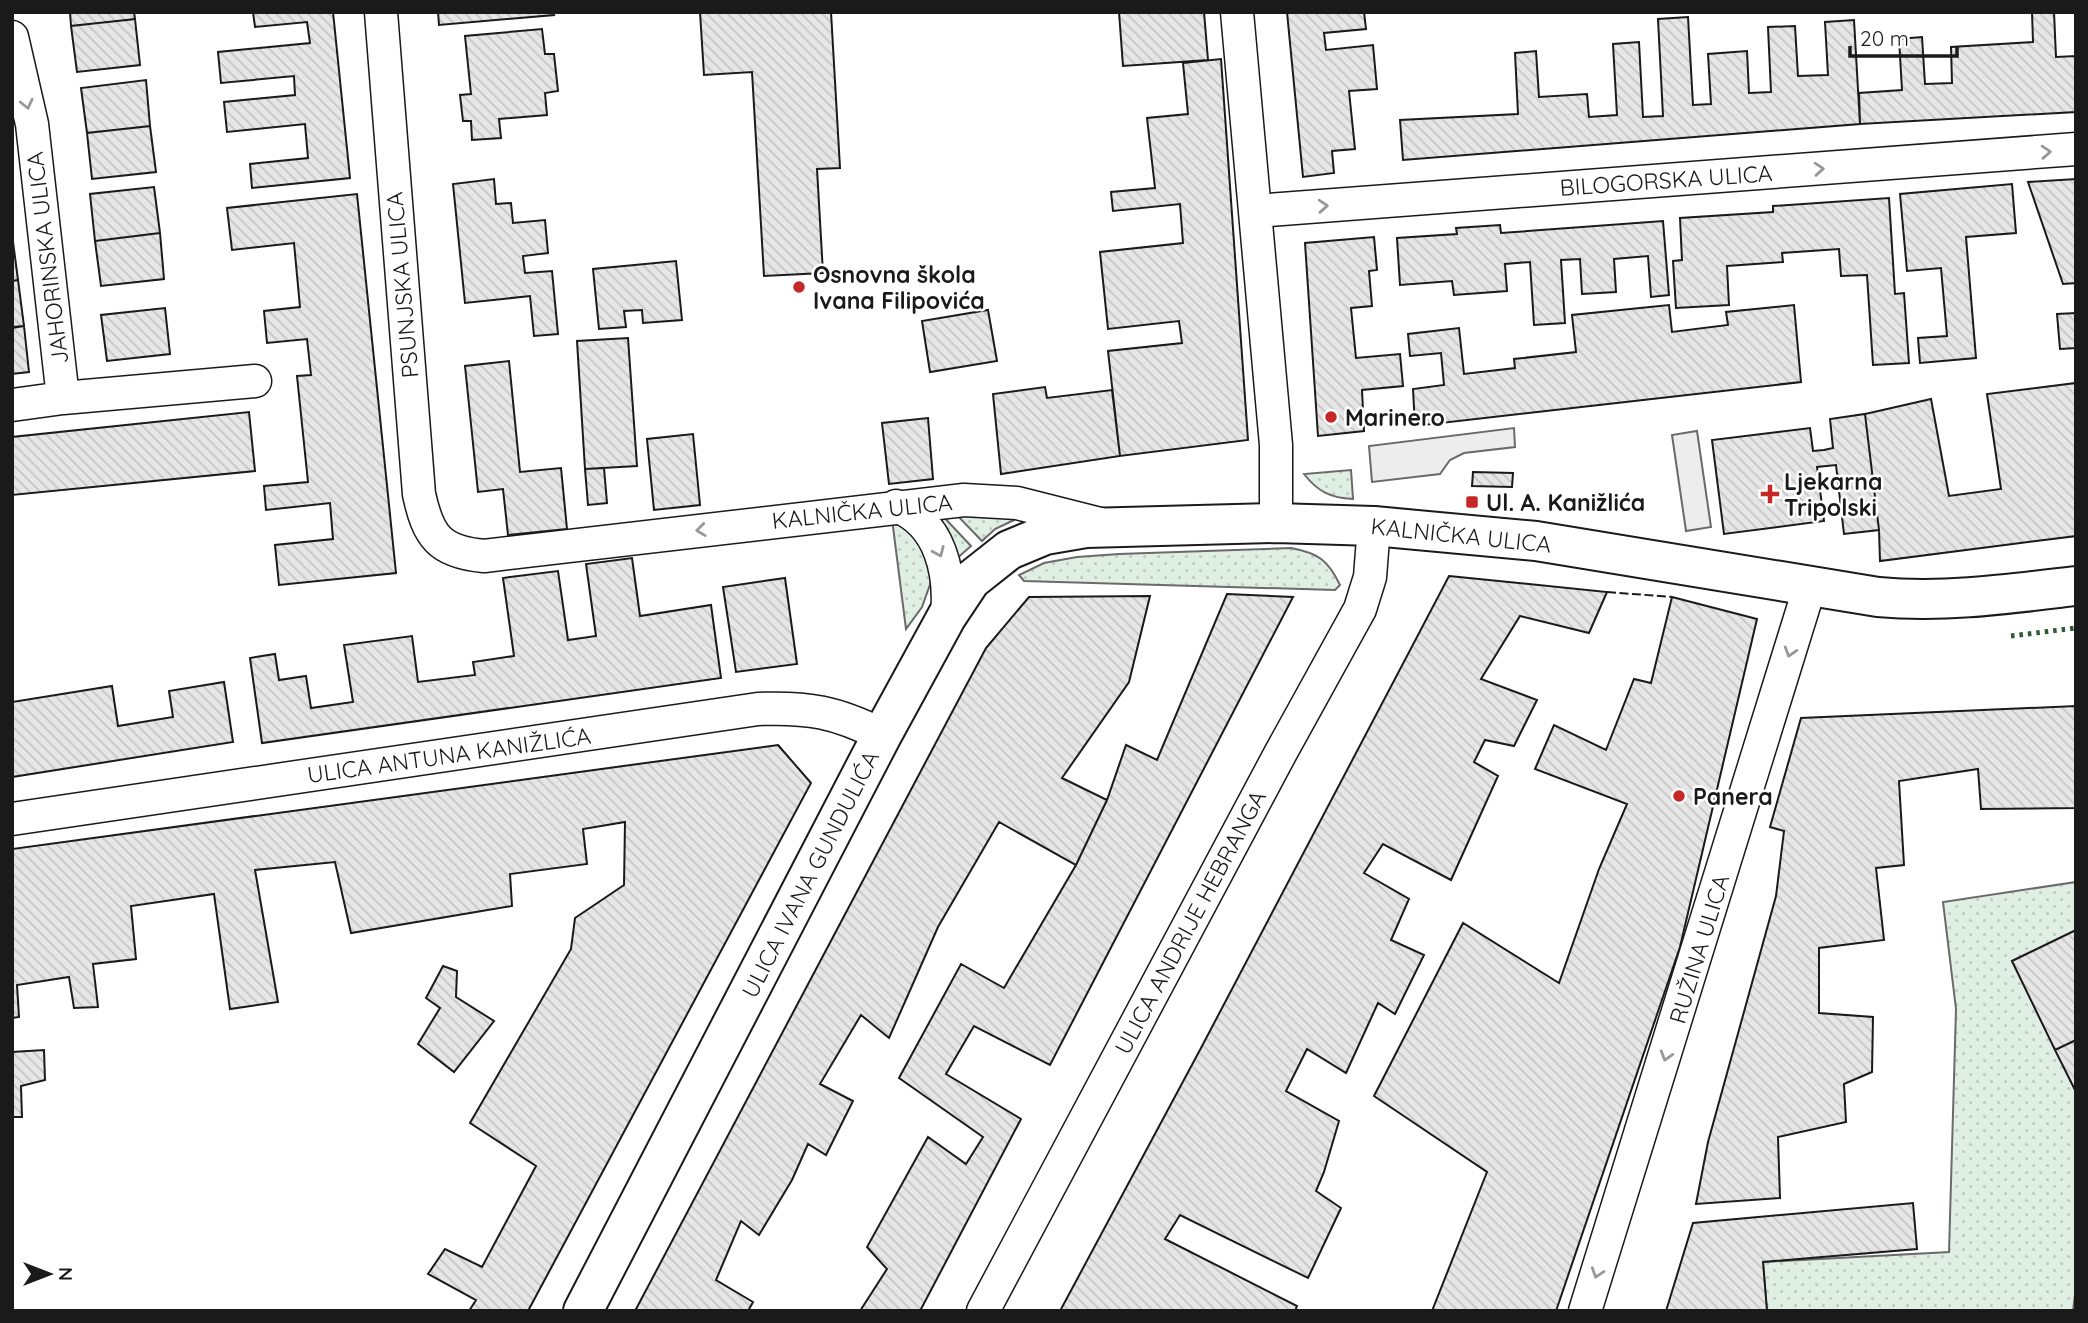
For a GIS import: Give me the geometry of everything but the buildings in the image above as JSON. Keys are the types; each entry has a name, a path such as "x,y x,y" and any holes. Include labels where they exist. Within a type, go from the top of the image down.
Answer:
{"main road":[{"name":"KALNIČKA ULICA","path":"1114,528 1276,523 1374,526 1536,541 1810,586"},
{"name":"ULICA IVANA GUNDULIĆA","path":"583,1311 882,735 947,616 971,580 1009,550 1045,535 1063,531 1114,528"},
{"path":"1810,586 1910,600 1968,599 2076,586"}],"street":[{"name":"PSUNJSKA ULICA","path":"380,12 419,494 430,532 449,549"},
{"path":"1237,12 1276,445 1276,523"},
{"name":"JAHORINSKA ULICA","path":"12,37 32,124 63,398"},
{"name":"BILOGORSKA ULICA","path":"1255,211 2076,149"},
{"path":"12,405 255,381"},
{"name":"KALNIČKA ULICA","path":"449,549 484,556 937,501 986,500 1059,513 1114,528"},
{"path":"896,506 909,511 920,520 944,562 948,582 947,616"},
{"name":"ULICA ANDRIJE HEBRANGA","path":"983,1311 1280,754 1360,610 1370,577 1374,526"},
{"name":"RUŽINA ULICA","path":"1585,1311 1810,586"},
{"name":"ULICA ANTUNA KANIŽLIĆA","path":"12,819 758,709 816,710 851,719 882,735"}],"green space":[{"path":"1351,470 1353,499 1326,493 1304,474"},
{"path":"952,510 1014,515 1014,520 995,529 982,541"},
{"path":"939,512 971,546 953,562 929,513"},
{"path":"892,519 901,522 927,553 932,579 922,607 906,629"},
{"path":"1291,548 1321,559 1331,569 1340,585 1335,590 1024,581 1019,575 1044,563 1077,557"},
{"path":"2076,882 2076,930 2012,961 2076,1091 2076,1286 2073,1311 1767,1311 1763,1262 1949,1252 1956,1009 1943,902"}],"shaded area":[{"path":"1514,428 1515,447 1464,453 1450,460 1440,474 1372,482 1369,446"},
{"path":"1697,431 1711,527 1686,531 1672,435"}],"hedge":[{"path":"2011,636 2076,628"}],"fence":[{"path":"1607,592 1672,597"}],"place":[{"name":"Osnovna škola Ivana Filipovića","path":"799,287"},
{"name":"Marinero","path":"1331,417"},
{"name":"Ljekarna Tripolski","path":"1770,494"},
{"name":"Ul. A. Kanižlića","path":"1472,502"},
{"name":"Panera","path":"1679,796"}]}
